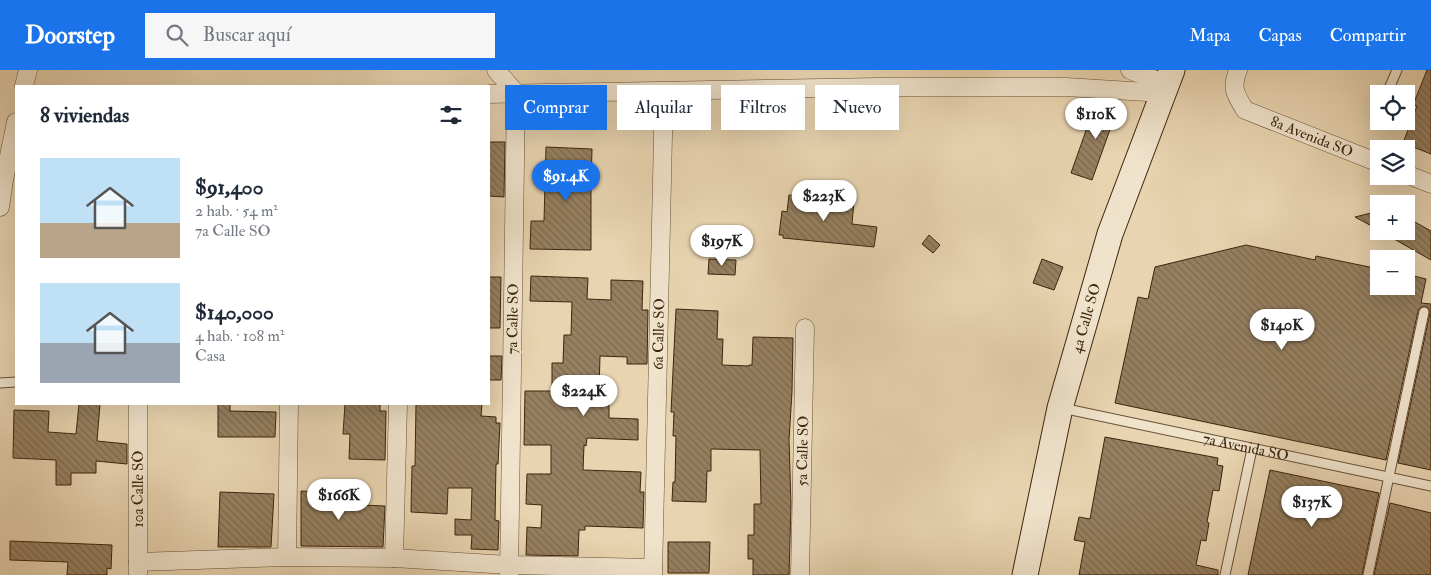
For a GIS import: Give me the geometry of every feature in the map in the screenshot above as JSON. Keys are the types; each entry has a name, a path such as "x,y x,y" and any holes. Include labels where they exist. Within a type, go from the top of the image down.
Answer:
{"street":[{"path":"24,85 28,70"},
{"path":"496,70 509,85"},
{"path":"1130,70 1167,82"},
{"name":"8a Avenida SO","path":"1238,70 1234,81 1236,97 1245,110 1370,160"},
{"path":"711,89 879,79 1066,87 1167,82"},
{"name":"4a Calle SO","path":"1025,575 1060,408 1110,234 1167,82"},
{"path":"490,94 505,93"},
{"path":"0,207 15,127"},
{"name":"7a Calle SO","path":"509,570 515,130"},
{"name":"6a Calle SO","path":"653,572 663,130"},
{"path":"1415,178 1431,184"},
{"name":"5a Calle SO","path":"800,575 805,328"},
{"name":"10a Calle SO","path":"138,405 138,568"},
{"path":"287,557 289,405"},
{"path":"394,558 398,405"},
{"path":"138,568 287,557 394,558 509,570 653,572"}],"lane":[{"path":"1391,85 1397,70"},
{"path":"1368,575 1424,312"},
{"path":"0,383 15,382"},
{"name":"7a Avenida SO","path":"1060,408 1431,486"},
{"path":"1225,575 1252,449"}],"building":[{"path":"1427,70 1431,70 1431,154 1415,148 1415,140 1404,140 1408,130 1415,130 1415,111 1417,106 1415,106 1415,100"},
{"path":"1118,106 1126,109 1119,127 1112,124 1092,180 1071,173 1094,108"},
{"path":"490,142 505,142 504,197 490,196"},
{"path":"546,147 592,149 591,250 530,249 531,221 544,221"},
{"path":"789,195 854,202 852,224 877,227 874,247 783,238 783,235 779,235 782,211 787,212"},
{"path":"1370,213 1370,225 1355,217"},
{"path":"1415,222 1431,231 1431,260 1396,240 1415,240"},
{"path":"929,235 940,245 933,253 922,244"},
{"path":"1246,245 1315,260 1316,256 1370,267 1370,295 1415,295 1415,276 1426,279 1421,303 1431,304 1431,470 1398,463 1430,313 1425,306 1418,311 1386,460 1115,403 1138,297 1148,299 1155,267"},
{"path":"709,259 736,260 735,275 708,274"},
{"path":"1042,259 1063,267 1054,290 1033,283"},
{"path":"531,276 588,278 587,299 611,300 611,280 643,281 642,310 648,310 647,364 627,364 627,357 600,356 599,392 609,392 609,418 638,419 638,440 587,438 586,446 584,445 583,470 641,472 640,492 644,492 643,528 585,526 585,530 579,530 578,556 526,555 527,527 541,528 542,505 526,504 527,474 551,474 551,445 524,445 525,391 552,391 552,363 563,363 564,335 571,335 572,302 530,301"},
{"path":"490,277 501,277 500,328 490,328"},
{"path":"676,309 718,311 717,339 723,339 722,365 752,365 753,337 793,338 789,440 791,504 789,575 753,575 753,559 748,559 748,535 754,535 754,504 761,504 760,450 711,449 711,471 707,471 706,502 672,501 673,482 675,482 676,436 673,436 674,412 671,412"},
{"path":"490,356 502,356 501,380 490,380"},
{"path":"79,405 100,405 97,441 127,444 127,464 96,461 96,473 71,473 71,485 56,485 56,460 13,458 14,410 49,411 48,432 76,434"},
{"path":"218,405 230,405 230,411 276,412 275,437 218,437"},
{"path":"345,405 380,405 380,411 386,411 385,460 349,459 350,434 343,434"},
{"path":"416,405 482,405 481,416 496,417 496,423 500,423 498,464 496,464 495,520 499,521 498,550 471,549 472,535 455,535 455,519 471,520 472,488 448,488 447,514 411,512 412,466 415,466"},
{"path":"1105,437 1218,458 1217,465 1223,466 1219,491 1213,490 1207,522 1209,523 1206,541 1201,540 1196,565 1218,570 1218,575 1079,575 1085,542 1074,540 1079,517 1090,519"},
{"path":"1270,470 1379,493 1362,575 1248,575"},
{"path":"319,483 340,485 339,504 385,506 383,547 301,546 301,491 318,492"},
{"path":"220,492 274,494 271,547 218,547"},
{"path":"1390,503 1431,513 1431,575 1374,575"},
{"path":"10,541 112,545 111,569 107,568 107,575 67,575 68,562 10,560"},
{"path":"668,542 710,542 709,573 668,573"}]}
